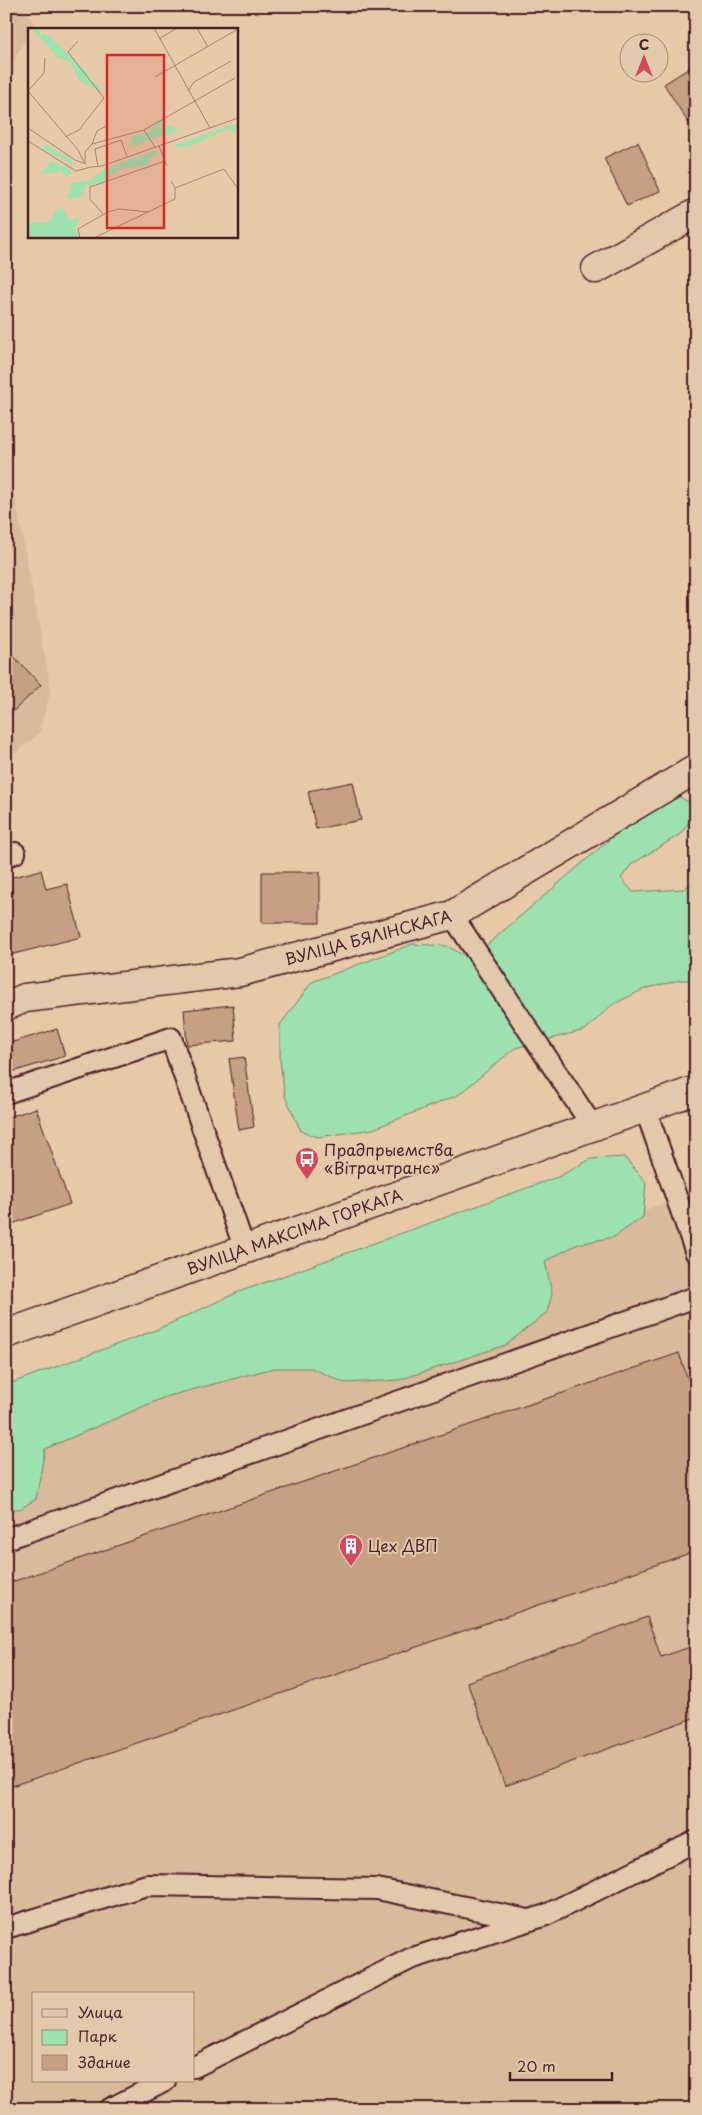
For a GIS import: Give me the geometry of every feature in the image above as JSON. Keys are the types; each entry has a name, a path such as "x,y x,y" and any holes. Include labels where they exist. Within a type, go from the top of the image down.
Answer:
{"street":[{"path":"596,269 696,213"},
{"name":"ВУЛІЦА БЯЛІНСКАГА","path":"6,1006 25,998 240,972 452,915 696,769"},
{"name":"ВУЛІЦА МАКСІМА ГОРКАГА","path":"6,1334 696,1090"}],"lane":[{"path":"452,915 594,1127"},
{"path":"6,1093 171,1038 245,1250"},
{"path":"645,1108 696,1253"},
{"path":"6,1539 696,1298"},
{"path":"195,2066 410,1959 546,1916 696,1841"},
{"path":"6,1928 147,1884 377,1889 530,1921"},
{"path":"110,2109 163,2082"}],"shaded area":[{"path":"6,6 20,6 35,24 33,28 28,28 28,36 6,72"},
{"path":"6,449 51,690 39,733 6,761"},
{"path":"696,1192 696,2109 6,2109 6,1436"}],"green space":[{"path":"675,794 690,803 691,820 679,835 632,864 621,878 633,892 684,889 696,880 696,980 680,980 644,989 612,1005 585,1030 515,1048 458,1095 373,1129 318,1137 301,1131 285,1096 280,1061 280,1025 312,982 413,944 447,946 463,955 480,951 644,810"},
{"path":"624,1157 646,1182 643,1217 614,1237 578,1244 545,1261 552,1294 547,1312 506,1345 399,1380 345,1383 311,1368 274,1368 165,1397 45,1449 36,1499 20,1509 6,1509 6,1385 156,1330 236,1293 560,1176 591,1159"}],"building":[{"path":"696,64 696,131 694,132 664,84"},
{"path":"638,142 660,191 627,206 604,158"},
{"path":"6,648 41,685 6,718"},
{"path":"353,782 361,820 316,829 308,791"},
{"path":"41,870 46,889 67,884 81,937 6,956 6,897 13,895 9,878"},
{"path":"262,872 320,872 320,923 262,923"},
{"path":"233,1005 236,1041 187,1045 184,1010"},
{"path":"57,1029 65,1056 9,1073 6,1065 6,1044"},
{"path":"244,1057 254,1127 239,1130 229,1059"},
{"path":"36,1108 70,1204 6,1226 6,1118"},
{"name":"Цех ДВП","path":"679,1353 696,1403 696,1551 6,1788 6,1584"},
{"path":"647,1617 661,1657 696,1645 696,1717 505,1786 467,1682"}],"place":[{"name":"Прадпрыемства «Вітрачтранс»","path":"307,1180"},
{"name":"Цех ДВП","path":"351,1567"}]}
